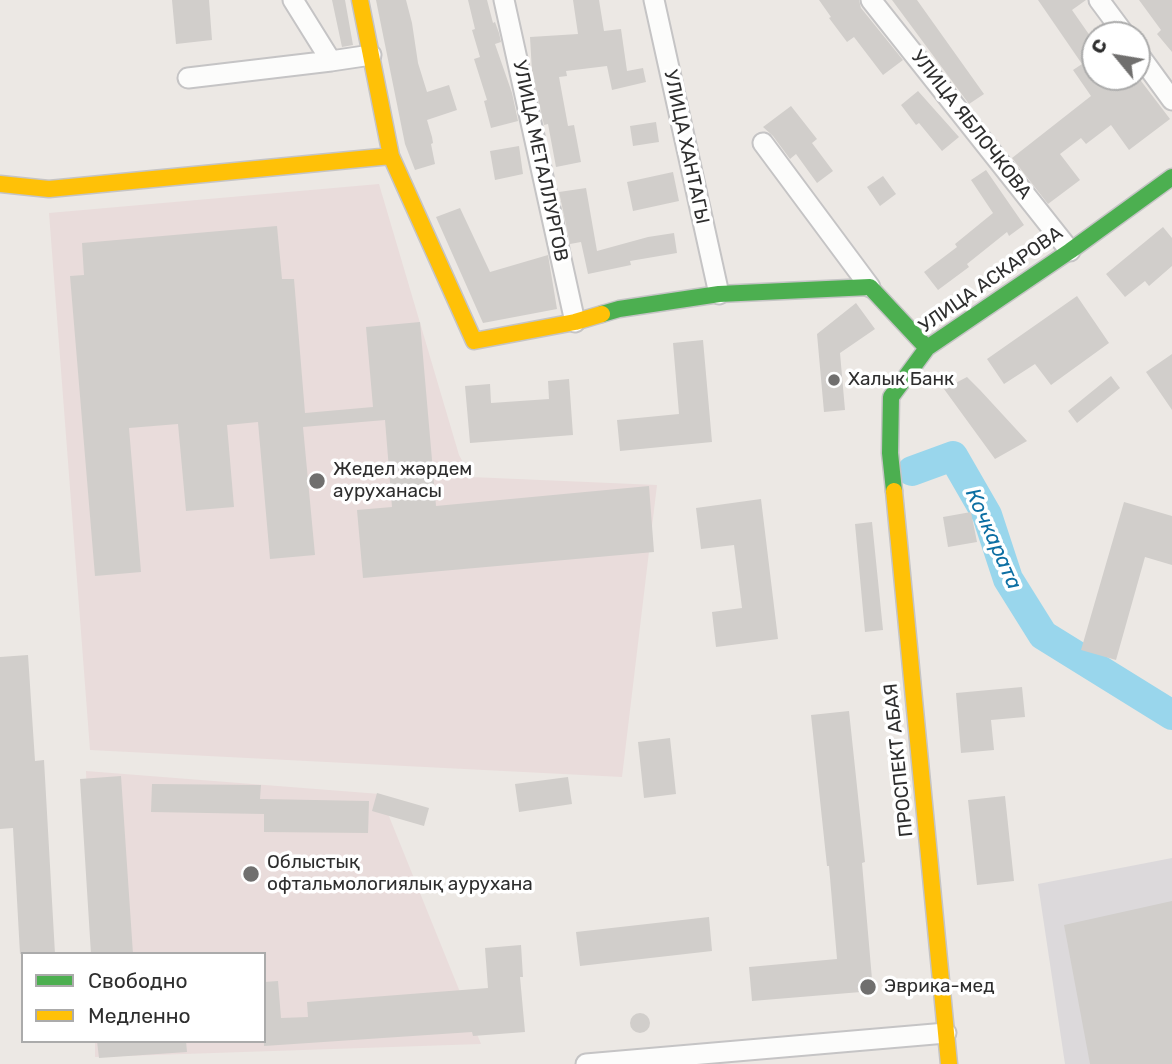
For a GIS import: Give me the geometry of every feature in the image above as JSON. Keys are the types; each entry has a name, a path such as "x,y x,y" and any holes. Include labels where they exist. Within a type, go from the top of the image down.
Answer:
{"street":[{"path":"293,0 331,61"},
{"path":"360,0 391,156 474,341 575,322 619,309 719,294 870,287"},
{"name":"УЛИЦА МЕТАЛЛУРГОВ","path":"504,0 575,322"},
{"name":"УЛИЦА ХАНТАГЫ","path":"654,0 719,294"},
{"name":"УЛИЦА ЯБЛОЧКОВА","path":"871,0 1070,251"},
{"path":"1099,0 1115,21"},
{"path":"188,78 371,55"},
{"path":"1151,71 1172,100"},
{"path":"763,143 870,287 928,348"},
{"path":"0,184 49,189 391,156"},
{"name":"УЛИЦА АСКАРОВА","path":"890,453 891,397 928,348 1172,177"},
{"name":"ПРОСПЕКТ АБАЯ","path":"890,453 949,1064"},
{"path":"586,1064 946,1032"}],"shaded area":[{"name":"Жедел жәрдем ауруханасы","path":"379,184 459,455 471,477 657,485 622,777 90,750 49,213"},
{"name":"Облыстық офтальмологиялық аурухана","path":"86,771 380,794 481,1044 95,1057 95,1043 266,1043 266,952 92,952"},
{"path":"1172,858 1172,1064 1065,1064 1038,884"}],"building":[{"path":"172,0 209,0 212,40 176,44"},
{"path":"332,0 345,0 353,45 342,47"},
{"path":"376,0 406,0 418,63 427,92 449,85 457,110 427,120 435,164 415,170 405,144"},
{"path":"468,0 487,0 493,23 495,22 499,33 501,42 495,44 512,93 518,121 491,128 484,101 487,100 474,59 480,57 472,30 475,29"},
{"path":"573,0 599,0 604,31 621,29 627,71 643,68 646,82 612,90 607,66 566,71 567,76 559,77 568,126 574,125 581,162 556,167 548,124 544,125 532,72 530,37 578,34"},
{"path":"819,0 859,0 861,8 903,60 883,75 854,37 847,42"},
{"path":"892,0 917,0 984,94 969,104"},
{"path":"1038,0 1086,0 1072,10 1081,23 1081,63"},
{"path":"1139,0 1172,0 1172,52 1157,34 1161,30"},
{"path":"1081,65 1081,82 1073,70"},
{"path":"918,91 959,137 942,151 919,123 916,125 901,105"},
{"path":"1088,91 1149,91 1170,119 1129,150 1111,125 1086,144 1081,138 1060,154 1080,180 1048,204 1012,158 1091,96"},
{"path":"791,106 817,139 812,143 833,171 817,183 796,154 790,159 763,127"},
{"path":"656,122 659,142 633,146 630,126"},
{"path":"519,146 523,174 495,180 490,151"},
{"path":"986,170 1024,225 1009,236 1007,232 967,264 969,267 938,290 924,272 957,247 955,244 993,213 971,180"},
{"path":"673,172 679,201 633,211 627,182"},
{"path":"883,176 896,194 880,206 867,187"},
{"path":"586,188 597,251 674,233 677,253 630,261 631,265 588,274 581,242 570,244 559,192"},
{"path":"460,208 490,272 548,255 557,309 483,323 436,217"},
{"path":"277,226 282,279 294,279 305,413 373,407 366,327 420,322 436,506 649,486 654,552 363,578 357,510 392,507 385,420 303,427 315,555 270,559 258,422 227,425 234,507 186,511 178,424 129,428 141,572 95,576 70,276 84,275 82,243"},
{"path":"1163,227 1172,238 1172,266 1149,286 1145,281 1125,297 1106,274"},
{"path":"1077,296 1109,343 1051,385 1035,364 1004,384 987,359"},
{"path":"856,303 875,329 840,353 845,410 824,412 817,334"},
{"path":"703,340 712,442 620,451 617,420 679,414 673,343"},
{"path":"1172,354 1172,410 1146,372"},
{"path":"1111,376 1120,388 1077,423 1068,411"},
{"path":"967,377 1027,441 995,459 944,389"},
{"path":"569,379 573,435 470,443 465,386 490,384 491,403 549,399 548,381"},
{"path":"761,499 778,639 716,647 712,612 742,608 734,545 701,549 696,508"},
{"path":"1124,502 1172,516 1172,565 1145,557 1116,660 1081,650"},
{"path":"971,512 977,542 948,547 943,517"},
{"path":"872,522 883,630 865,632 855,524"},
{"path":"28,655 35,761 44,760 55,952 20,954 13,828 0,829 0,657"},
{"path":"1022,687 1025,717 991,720 994,750 961,753 956,693"},
{"path":"849,711 865,862 862,863 873,991 752,1001 749,967 837,959 811,715"},
{"path":"670,738 676,794 644,798 638,742"},
{"path":"121,776 133,952 91,952 80,779"},
{"path":"568,777 572,804 519,812 515,784"},
{"path":"152,784 261,785 260,799 369,801 368,833 264,832 264,814 151,812"},
{"path":"377,793 429,808 424,826 372,811"},
{"path":"1005,796 1014,881 977,885 968,800"},
{"path":"1172,901 1172,1064 1090,1064 1064,925"},
{"path":"709,917 712,951 580,966 576,932"},
{"path":"521,945 523,977 520,977 525,1032 473,1036 472,1032 264,1046 266,982 278,981 281,1018 308,1017 307,1002 488,988 485,948"},
{"path":"636,1013 644,1013 650,1023 644,1033 636,1033 630,1027 630,1019"},
{"path":"97,1043 186,1043 187,1052 99,1058"}],"waterway":[{"name":"Кочкарата","path":"912,471 953,456 987,515 1008,579 1043,635 1172,715"}],"traffic: fast":[{"path":"894,491 890,453 891,397 927,348 1070,251 1172,177"},
{"path":"602,314 719,294 870,287 927,348"}],"traffic: slow":[{"path":"360,0 391,156 474,341 575,322 602,314"},
{"path":"0,184 49,189 391,156"},
{"path":"894,491 949,1064"}],"place":[{"name":"Халык Банк","path":"834,380"},
{"name":"Жедел жәрдем ауруханасы","path":"317,481"},
{"name":"Облыстық офтальмологиялық аурухана","path":"251,874"},
{"name":"Эврика-мед","path":"868,987"}]}
